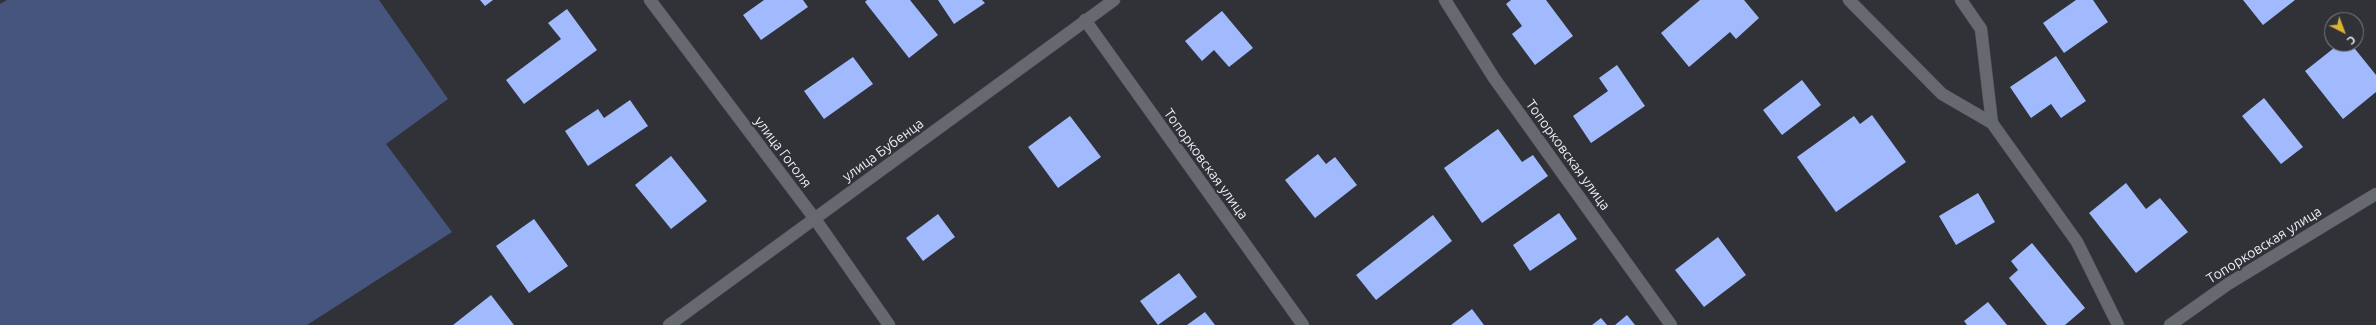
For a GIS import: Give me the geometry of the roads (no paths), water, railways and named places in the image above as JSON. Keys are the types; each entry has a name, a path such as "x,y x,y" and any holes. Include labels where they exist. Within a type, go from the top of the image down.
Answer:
{"street":[{"name":"улица Гоголя","path":"650,0 815,219 889,325"},
{"name":"улица Бубенца","path":"669,325 1114,0"},
{"name":"Топорковская улица","path":"1445,0 1494,78 1671,325"},
{"path":"1849,0 1942,94 1992,123 2077,242 2118,325"},
{"path":"1961,0 1981,29 1992,123"},
{"name":"Топорковская улица","path":"1085,20 1303,325"},
{"name":"Топорковская улица","path":"2170,325 2228,284 2376,194"}]}
